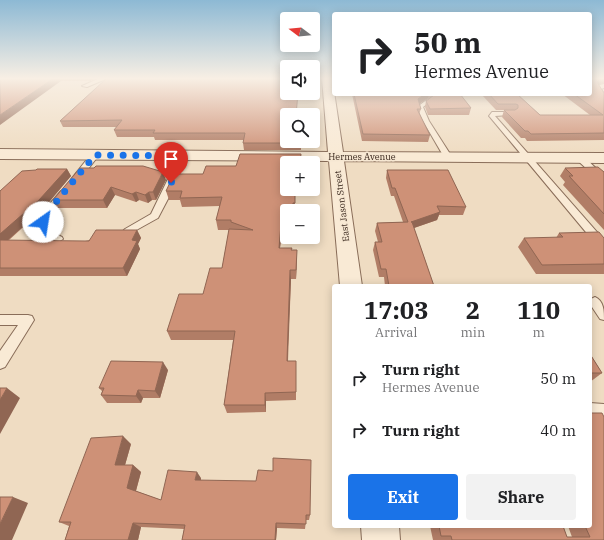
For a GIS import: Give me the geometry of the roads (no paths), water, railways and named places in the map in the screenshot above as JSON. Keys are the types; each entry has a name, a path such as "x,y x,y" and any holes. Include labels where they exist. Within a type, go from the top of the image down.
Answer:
{"street":[{"name":"East Jason Street","path":"330,103 352,284"},
{"name":"Hermes Avenue","path":"0,154 604,158"},
{"path":"380,528 381,540"}],"lane":[{"path":"425,103 420,107 426,121 448,157"},
{"path":"511,113 494,113 492,116 604,247"},
{"path":"58,239 40,230 46,214 95,155"},
{"path":"128,231 155,216 183,156"},
{"path":"579,158 604,180"},
{"path":"595,302 604,315"},
{"path":"0,320 28,320 0,364"},
{"path":"592,411 604,412"}]}
